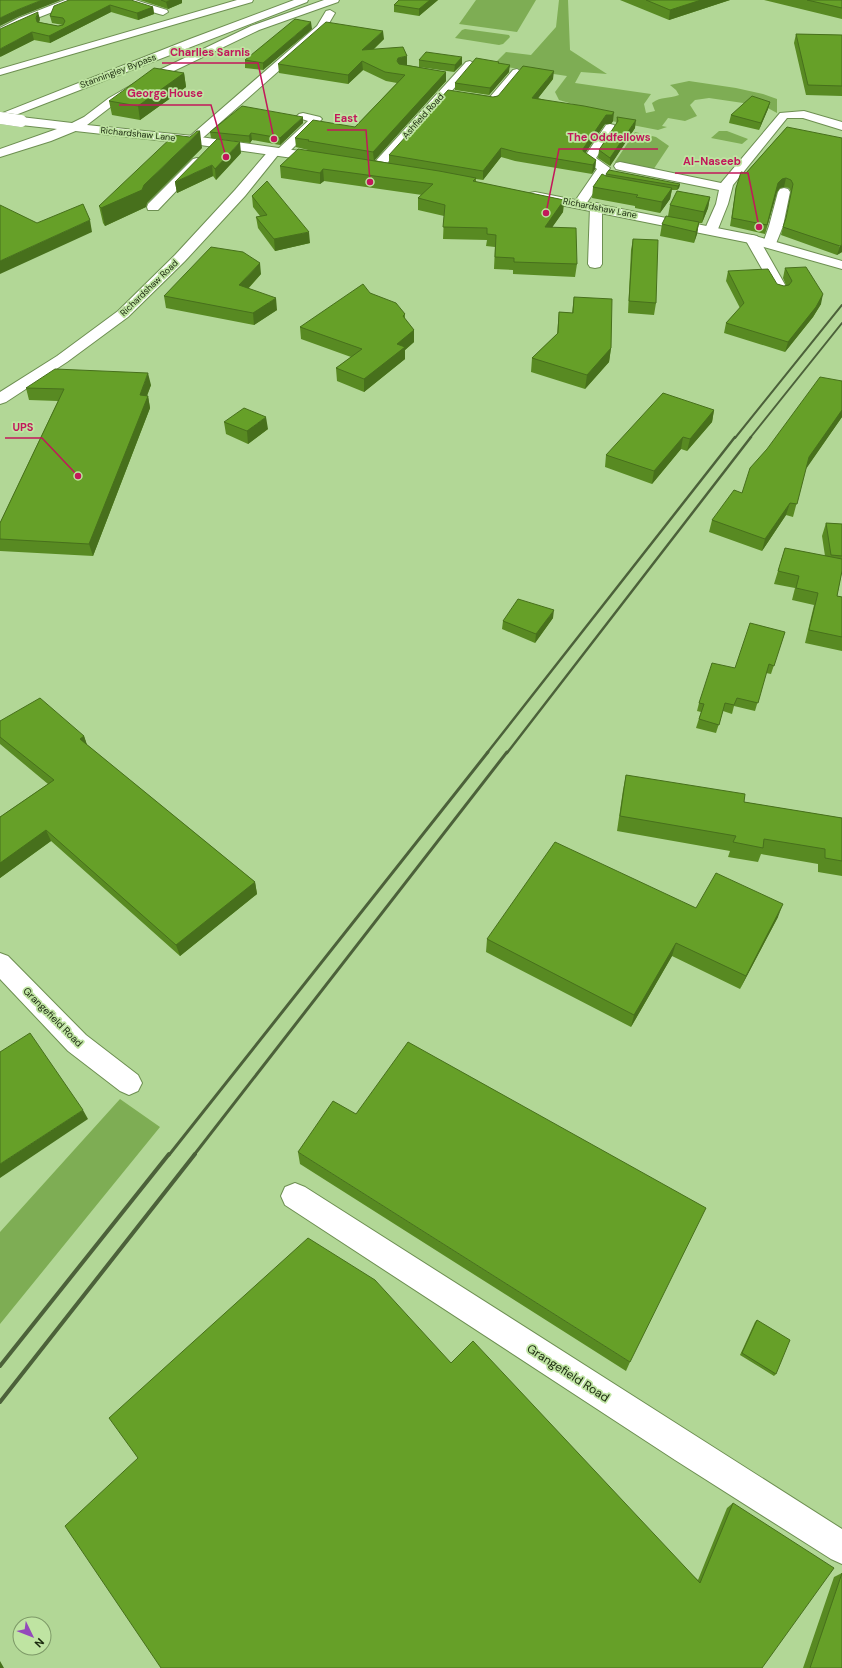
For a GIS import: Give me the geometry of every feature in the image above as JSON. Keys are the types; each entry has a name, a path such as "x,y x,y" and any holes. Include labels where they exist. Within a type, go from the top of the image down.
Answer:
{"main road":[{"path":"0,32 23,20 74,0"},
{"path":"125,0 163,12"},
{"path":"0,72 248,0"},
{"name":"Stanningley Bypass","path":"125,57 276,0"},
{"name":"Stanningley Bypass","path":"0,118 303,0"},
{"path":"233,26 317,0"},
{"path":"0,153 47,138 74,127 113,100 153,77 255,28 334,0"},
{"path":"46,20 49,10"},
{"path":"193,140 321,28 330,13"},
{"name":"Ashfield Road","path":"376,168 470,64"},
{"path":"444,93 493,101 517,72"},
{"path":"442,75 458,78"},
{"path":"711,231 722,204 727,184 747,157 784,115 804,114 842,126"},
{"name":"Richardshaw Road","path":"0,399 62,359 123,314 180,258 279,152 316,119 303,116"},
{"name":"Richardshaw Lane","path":"0,118 193,140 334,161"},
{"path":"579,204 604,168 589,158 610,128"},
{"path":"153,207 215,144"},
{"path":"362,165 390,170"},
{"path":"620,166 726,188"},
{"path":"770,243 776,226 784,192"},
{"name":"Richardshaw Lane","path":"523,193 770,243 842,265"},
{"path":"707,202 722,204"},
{"path":"594,264 596,207"},
{"path":"752,239 781,290"},
{"name":"Grangefield Road","path":"0,963 77,1043 129,1083"},
{"name":"Grangefield Road","path":"295,1196 842,1548"}],"green space":[{"path":"476,0 536,0 517,32 459,24"},
{"path":"559,0 568,0 570,50 607,74 581,72 575,83 651,94 644,104 646,113 655,111 652,103 662,98 679,95 670,85 689,81 736,88 763,94 777,99 777,113 766,107 750,104 709,98 695,100 690,105 697,116 685,121 668,118 662,126 667,127 658,130 601,119 583,107 559,100 555,92 567,76 493,65 506,52 531,55 556,27"},
{"path":"465,29 509,35 510,37 503,44 499,45 455,38 462,30"},
{"path":"719,131 727,131 748,139 742,144 711,138"},
{"path":"635,132 656,137 669,146 653,170 615,162"},
{"path":"120,1099 160,1127 0,1324 0,1232"}],"building":[{"path":"0,0 42,0 0,18"},
{"path":"69,0 131,0 153,7 137,13 110,5 49,36 32,32 0,49 0,29 38,12 36,18 37,22 58,26 63,25 65,21 63,18 50,16 54,6"},
{"path":"399,0 430,0 419,9 394,5"},
{"path":"646,0 701,0 670,10"},
{"path":"807,0 842,0 842,8"},
{"path":"295,19 311,22 263,63 245,60"},
{"path":"326,22 383,31 362,50 403,47 407,56 398,58 397,61 399,64 446,72 373,152 295,138 313,120 355,127 405,75 385,72 362,61 348,75 278,64"},
{"path":"796,34 842,35 842,86 808,85"},
{"path":"426,52 462,57 455,65 419,60"},
{"path":"476,58 510,65 490,88 455,83"},
{"path":"523,66 554,71 532,98 614,112 612,115 606,115 583,149 583,151 596,160 593,165 516,152 501,148 483,171 389,155 448,90 493,97 498,96"},
{"path":"154,68 184,73 138,106 109,101"},
{"path":"752,96 770,102 761,123 731,115"},
{"path":"242,106 303,117 280,138 251,133 249,136 210,132"},
{"path":"617,117 636,120 610,158 599,150 618,121"},
{"path":"787,127 842,138 842,245 840,246 783,227 793,184 791,180 786,178 782,179 778,183 767,225 732,218 736,188 741,172 746,173"},
{"path":"197,131 200,131 144,185 142,190 101,208 99,206 174,135 190,137"},
{"path":"217,139 240,142 215,169 212,165 175,182"},
{"path":"298,149 476,178 473,181 564,200 545,227 576,228 577,264 514,262 514,258 495,257 496,235 487,234 487,228 443,227 445,205 418,198 433,184 323,169 320,173 280,166"},
{"path":"609,170 680,184 678,186 606,174"},
{"path":"602,174 672,188 662,202 636,197 638,195 593,187"},
{"path":"267,181 309,232 274,239 256,217 267,215 252,196"},
{"path":"677,191 710,197 704,212 670,205"},
{"path":"83,204 90,220 0,261 0,205 37,223"},
{"path":"666,216 699,222 696,232 662,224"},
{"path":"633,239 658,240 656,303 629,301"},
{"path":"211,247 243,252 260,263 239,285 276,298 253,313 164,296"},
{"path":"806,267 823,294 816,307 788,342 726,323 744,303 728,271 768,269 777,284 784,286 789,285 792,281 785,268"},
{"path":"363,284 370,293 396,303 405,314 403,316 414,330 397,344 405,347 364,379 336,368 362,349 300,327"},
{"path":"574,297 612,299 611,348 587,375 532,358 558,333 559,312 573,313"},
{"path":"55,369 148,373 140,395 148,396 89,544 0,539 0,523 64,389 26,388"},
{"path":"820,377 842,381 842,410 809,457 797,504 790,503 765,539 712,520 734,490 742,493 750,468 767,449"},
{"path":"663,393 714,410 690,439 683,437 654,471 606,455"},
{"path":"244,408 266,417 247,431 224,422"},
{"path":"826,523 842,524 842,556 831,555"},
{"path":"785,548 842,559 842,571 837,596 842,597 842,637 809,630 818,593 796,588 799,576 778,571"},
{"path":"518,599 554,610 536,634 503,621"},
{"path":"750,623 785,632 774,666 769,664 758,703 737,698 734,705 725,703 719,725 699,719 704,704 699,703 712,663 735,668"},
{"path":"40,698 84,736 80,739 255,882 176,945 46,830 0,863 0,817 54,780 0,737 0,721"},
{"path":"626,775 745,794 744,802 842,818 842,861 825,858 825,849 764,839 763,848 733,842 736,836 620,816"},
{"path":"555,842 696,908 716,873 783,904 746,976 676,943 634,1015 487,939"},
{"path":"30,1033 83,1110 0,1164 0,1052"},
{"path":"408,1042 706,1208 630,1362 298,1152 333,1101 356,1114"},
{"path":"308,1238 375,1280 451,1363 473,1341 700,1583 733,1503 834,1568 762,1668 161,1668 65,1526 138,1458 109,1418"},
{"path":"757,1320 790,1340 776,1374 742,1353"},
{"path":"842,1573 842,1668 810,1668"}],"railway":[{"path":"735,438 842,305"},
{"path":"750,438 842,323"},
{"path":"487,753 735,437"},
{"path":"507,753 751,437"},
{"path":"169,1155 488,752"},
{"path":"194,1155 507,752"},
{"path":"0,1366 169,1154"},
{"path":"0,1402 195,1154"}],"place":[{"name":"Charlies Sarnis","path":"274,139"},
{"name":"George House","path":"226,157"},
{"name":"East","path":"370,182"},
{"name":"The Oddfellows","path":"546,213"},
{"name":"Al-Naseeb","path":"759,227"},
{"name":"UPS","path":"78,476"}]}
